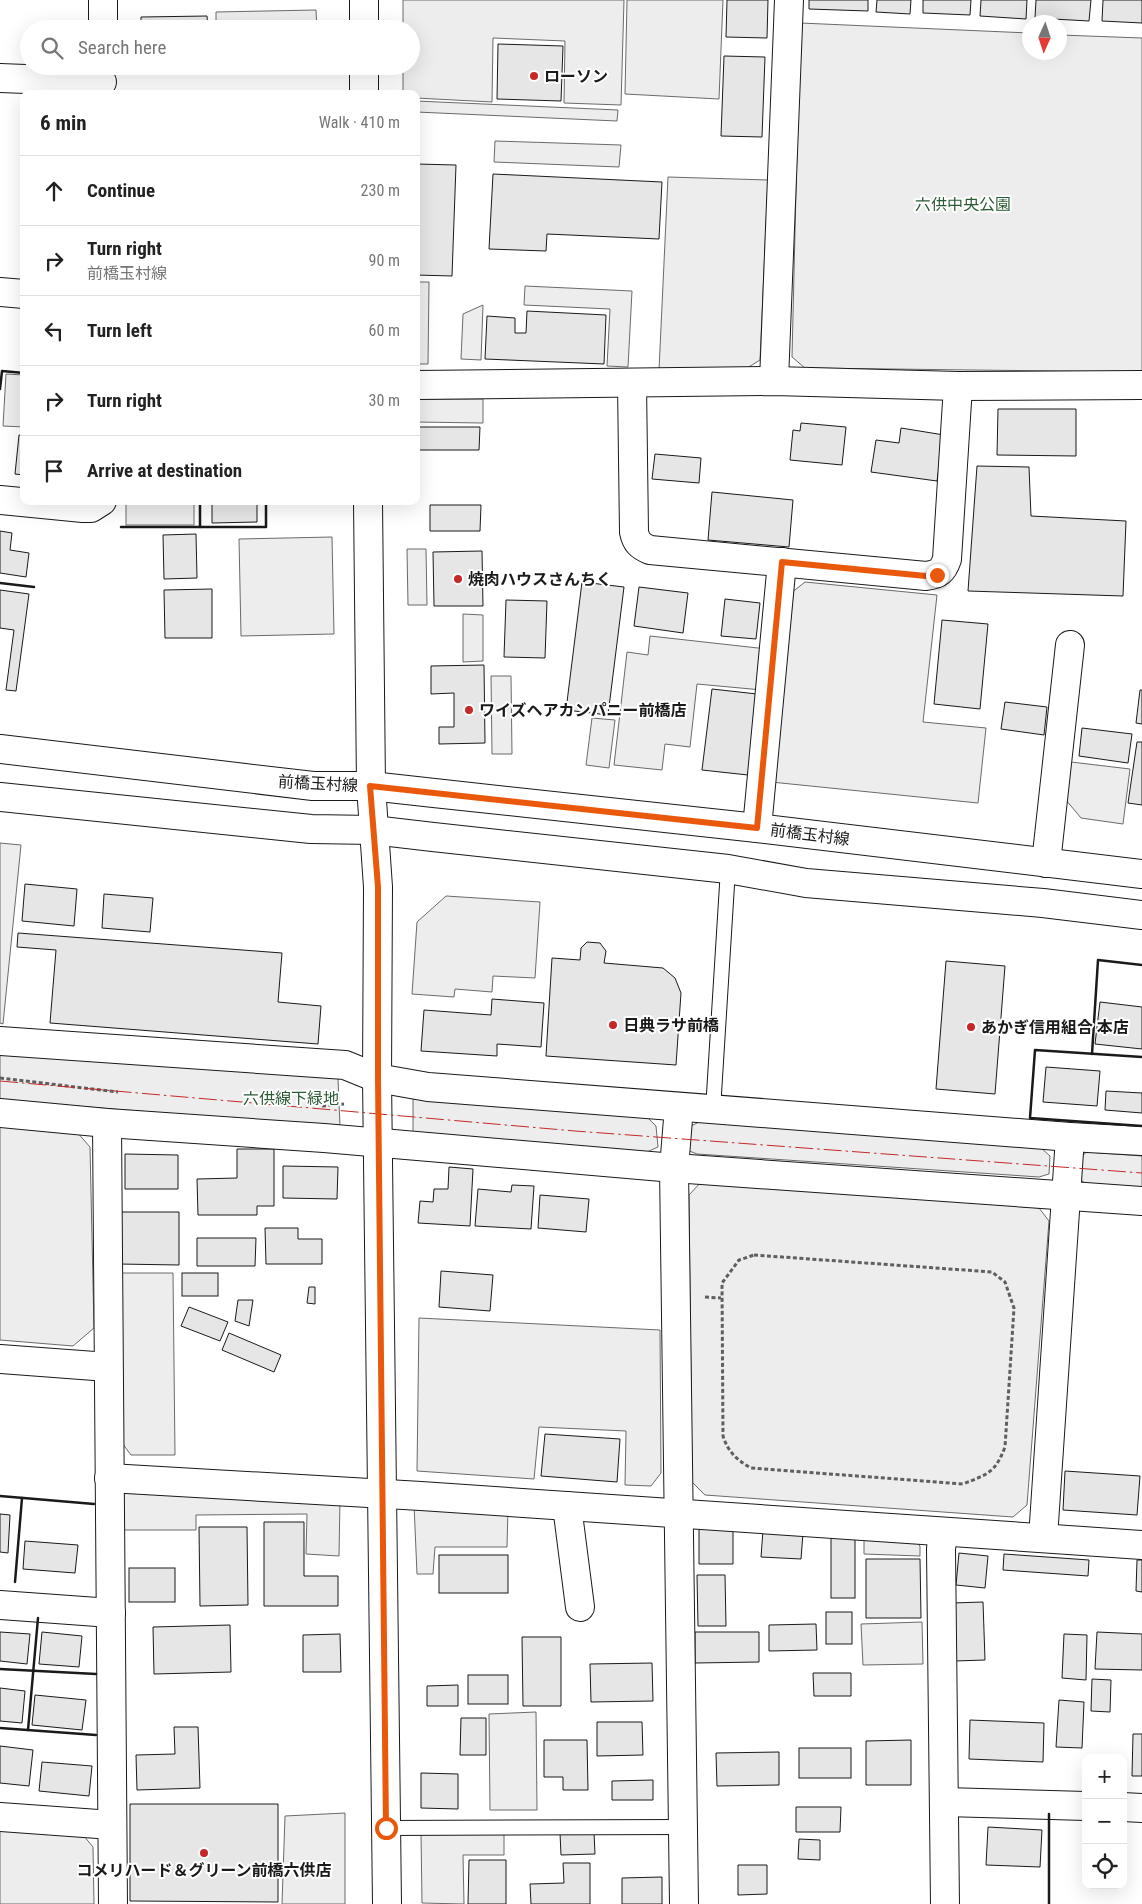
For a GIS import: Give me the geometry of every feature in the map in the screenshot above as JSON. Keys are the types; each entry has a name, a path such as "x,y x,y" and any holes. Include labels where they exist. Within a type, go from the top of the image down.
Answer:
{"street":[{"path":"103,0 103,20"},
{"path":"364,0 364,20"},
{"path":"774,381 789,0"},
{"path":"364,75 364,90"},
{"path":"0,78 102,81"},
{"path":"0,292 20,294"},
{"path":"420,385 774,381 958,386 1142,385"},
{"path":"632,384 634,532 635,540 642,547 650,550 926,576 937,575 944,570 947,559 958,386"},
{"path":"0,500 20,502"},
{"path":"51,505 92,508 96,505"},
{"path":"368,505 370,786 378,887 378,1144 387,1904"},
{"path":"757,828 782,562"},
{"path":"1046,863 1070,645"},
{"name":"前橋玉村線","path":"0,749 313,786 370,786 757,828 1142,874"},
{"path":"0,797 301,828 374,830 728,869 806,883 1043,903 1142,915"},
{"path":"0,1041 345,1065 378,1078 428,1087 1070,1137 1142,1140"},
{"path":"678,1107 674,1168 684,1904"},
{"path":"0,1113 674,1168 1142,1201"},
{"path":"107,1123 114,1904"},
{"path":"1043,1538 1070,1137"},
{"path":"0,1359 108,1367"},
{"path":"109,1478 382,1494 1142,1545"},
{"path":"567,1506 580,1607"},
{"path":"943,1532 941,1549 945,1904"},
{"path":"0,1605 111,1613"},
{"path":"944,1802 1082,1806"},
{"path":"1127,1807 1142,1808"},
{"path":"0,1817 112,1825"}],"lane":[{"path":"713,1110 728,869"},
{"path":"386,1828 684,1826"}],"path":[{"path":"42,1116 43,1083 48,1044"},
{"path":"0,1078 124,1093"},
{"path":"316,1106 344,1104"},
{"path":"754,1255 992,1272 1005,1282 1014,1308 1005,1447 999,1464 986,1474 963,1484 751,1468 739,1461 726,1447 723,1436 722,1284 739,1260 754,1255"}],"shaded area":[{"path":"403,0 624,0 621,105 564,103 565,41 493,38 492,102 420,98 420,90 403,90 403,75 420,75 420,20 403,20"},
{"path":"627,0 723,0 719,99 625,94"},
{"path":"316,10 317,20 216,20 216,12"},
{"name":"六供中央公園","path":"800,23 1022,33 1022,60 1067,60 1067,35 1142,38 1142,372 805,368 792,357"},
{"path":"420,101 618,110 617,121 420,112"},
{"path":"495,141 621,145 619,167 494,162"},
{"path":"668,177 768,180 760,360 744,370 659,370"},
{"path":"420,282 429,282 428,364 420,364"},
{"path":"525,286 632,291 628,367 607,366 610,309 524,305"},
{"path":"483,305 481,360 461,359 463,314"},
{"path":"6,374 20,375 20,427 3,426"},
{"path":"420,399 483,399 483,423 420,422"},
{"path":"126,505 194,505 194,525 126,525"},
{"path":"332,537 334,634 241,636 239,539"},
{"path":"407,549 426,549 427,605 408,605"},
{"path":"805,582 937,595 923,722 986,728 978,803 771,782 791,593"},
{"path":"463,614 483,615 483,661 463,662"},
{"path":"650,636 767,649 762,690 697,684 690,747 665,744 662,770 614,765 627,652 648,655"},
{"path":"491,676 511,676 512,754 492,754"},
{"path":"592,718 615,720 609,768 586,765"},
{"path":"1071,762 1130,769 1123,824 1081,818 1066,800"},
{"path":"0,843 21,845 3,1024 0,1023"},
{"path":"446,896 540,902 535,978 493,976 492,992 455,989 454,997 412,994 417,922"},
{"name":"六供線下緑地","path":"0,1052 338,1078 340,1127 0,1100"},
{"path":"413,1099 646,1116 656,1126 658,1147 647,1152 413,1132"},
{"path":"703,1120 1040,1147 1050,1156 1049,1174 1039,1177 697,1154 687,1150 689,1127"},
{"path":"0,1125 76,1131 90,1147 94,1328 73,1346 0,1340"},
{"path":"1087,1152 1142,1156 1142,1188 1085,1183 1079,1179 1079,1158"},
{"path":"701,1182 1039,1208 1049,1221 1027,1505 1013,1517 705,1495 692,1482 689,1195"},
{"path":"117,1273 173,1273 175,1455 131,1455 119,1439"},
{"path":"419,1318 660,1330 661,1473 651,1486 625,1485 626,1431 539,1427 534,1479 417,1471"},
{"path":"135,1484 340,1499 339,1556 306,1554 307,1514 196,1515 196,1530 123,1530 121,1497"},
{"path":"414,1504 508,1508 507,1547 435,1547 433,1574 417,1574"},
{"path":"864,1534 911,1536 920,1546 920,1556 864,1554"},
{"path":"922,1622 923,1664 863,1665 861,1624"},
{"path":"536,1712 537,1810 490,1810 489,1714"},
{"path":"345,1813 345,1904 282,1904 285,1816"},
{"path":"0,1826 79,1830 93,1847 94,1904 0,1904"},
{"path":"504,1833 504,1855 463,1855 464,1904 422,1903 421,1834"}],"building":[{"path":"727,0 768,0 767,38 726,37"},
{"path":"809,0 868,0 868,11 809,9"},
{"path":"877,0 911,0 910,14 876,12"},
{"path":"923,0 971,0 970,15 923,13"},
{"path":"981,0 1027,0 1026,15 1022,15 1022,19 980,16"},
{"path":"1036,0 1091,0 1089,21 1067,20 1067,15 1035,15"},
{"path":"1103,0 1142,0 1142,23 1102,21"},
{"path":"207,16 207,20 141,20 141,17"},
{"path":"498,44 563,46 561,101 497,99"},
{"path":"724,56 765,57 762,137 721,136"},
{"path":"420,164 456,165 452,276 420,275"},
{"path":"493,174 662,182 659,239 547,234 546,251 489,249"},
{"path":"527,311 606,315 604,364 485,359 487,316 515,318 515,333 526,333"},
{"path":"998,409 1076,409 1076,456 997,455"},
{"path":"801,423 846,427 842,465 790,460 793,430 800,431"},
{"path":"420,427 480,427 479,450 420,450"},
{"path":"901,428 944,435 937,481 871,472 876,440 899,443"},
{"path":"19,435 20,435 20,475 15,474"},
{"path":"655,454 701,458 699,483 652,479"},
{"path":"977,466 1029,467 1031,516 1126,521 1123,596 968,591"},
{"path":"712,492 793,500 789,547 708,540"},
{"path":"212,505 257,505 257,522 212,523"},
{"path":"430,505 481,505 480,531 430,531"},
{"path":"0,531 12,533 10,550 29,553 26,577 0,573"},
{"path":"196,534 197,578 164,579 163,535"},
{"name":"焼肉ハウスさんちく","path":"482,551 483,606 434,606 433,552"},
{"path":"582,582 624,587 608,715 566,710"},
{"path":"639,587 688,593 683,633 634,626"},
{"path":"212,589 212,638 165,638 164,590"},
{"path":"0,590 29,594 16,691 6,690 14,630 0,628"},
{"path":"725,599 760,603 756,639 721,636"},
{"path":"506,600 547,601 545,658 504,657"},
{"path":"942,620 988,624 980,709 934,704"},
{"name":"ワイズヘアカンパニー前橋店","path":"484,665 485,743 439,744 439,727 454,727 454,693 431,694 431,666"},
{"path":"712,689 757,694 748,775 702,770"},
{"path":"1140,690 1142,690 1142,724 1136,723"},
{"path":"1005,702 1047,707 1044,735 1001,729"},
{"path":"1082,728 1132,734 1128,763 1079,756"},
{"path":"1137,742 1142,742 1142,805 1128,803"},
{"path":"25,884 77,889 74,926 22,921"},
{"path":"104,894 153,898 150,932 102,928"},
{"path":"18,933 282,953 278,1002 321,1006 318,1044 50,1023 56,950 17,947"},
{"name":"日典ラサ前橋","path":"587,942 600,943 606,951 604,963 663,968 675,978 681,993 676,1065 546,1056 552,958 580,960 581,948"},
{"name":"あかぎ信用組合 本店","path":"946,961 1005,966 995,1094 936,1089"},
{"path":"492,999 544,1003 541,1047 497,1044 497,1056 421,1051 424,1010 491,1015"},
{"path":"1100,1002 1142,1007 1142,1049 1095,1044"},
{"path":"1046,1067 1100,1071 1097,1106 1043,1102"},
{"path":"1106,1091 1142,1093 1142,1113 1105,1110"},
{"path":"237,1149 274,1149 274,1206 257,1206 257,1215 198,1215 197,1179 237,1178"},
{"path":"125,1154 178,1155 178,1189 125,1189"},
{"path":"283,1166 338,1167 337,1199 283,1198"},
{"path":"449,1167 473,1169 470,1226 418,1223 420,1201 433,1202 434,1189 448,1189"},
{"path":"512,1185 534,1186 531,1229 475,1226 478,1189 511,1192"},
{"path":"540,1195 589,1199 586,1232 538,1228"},
{"path":"119,1212 179,1212 179,1265 119,1264"},
{"path":"265,1228 298,1228 298,1239 322,1239 322,1264 266,1264"},
{"path":"197,1238 256,1238 255,1266 197,1266"},
{"path":"441,1271 493,1275 490,1311 439,1307"},
{"path":"182,1273 218,1273 218,1296 182,1296"},
{"path":"309,1287 315,1287 315,1304 307,1303"},
{"path":"238,1300 253,1300 249,1326 235,1321"},
{"path":"189,1307 228,1322 220,1341 181,1326"},
{"path":"229,1333 281,1355 274,1372 222,1350"},
{"path":"545,1434 620,1439 617,1482 541,1476"},
{"path":"1065,1471 1140,1476 1137,1515 1063,1510"},
{"path":"0,1514 10,1515 8,1553 0,1552"},
{"path":"264,1522 304,1522 304,1576 338,1576 338,1606 264,1606"},
{"path":"199,1527 247,1527 248,1605 200,1606"},
{"path":"699,1527 733,1528 733,1564 699,1564"},
{"path":"763,1530 803,1533 801,1559 761,1557"},
{"path":"831,1535 855,1535 855,1598 831,1598"},
{"path":"25,1541 78,1545 75,1573 23,1569"},
{"path":"959,1553 988,1556 985,1588 956,1585"},
{"path":"1004,1554 1089,1560 1088,1576 1003,1570"},
{"path":"439,1555 508,1555 508,1593 439,1593"},
{"path":"866,1559 920,1559 921,1618 866,1618"},
{"path":"1137,1560 1142,1560 1142,1592 1136,1591"},
{"path":"129,1568 175,1568 175,1602 129,1602"},
{"path":"697,1575 725,1575 726,1626 698,1626"},
{"path":"983,1602 985,1660 955,1661 952,1603"},
{"path":"826,1612 852,1612 852,1644 826,1644"},
{"path":"816,1624 817,1650 769,1651 769,1625"},
{"path":"230,1625 231,1672 154,1674 153,1627"},
{"path":"0,1632 30,1634 27,1664 0,1661"},
{"path":"42,1632 82,1636 79,1667 39,1664"},
{"path":"695,1632 759,1632 759,1662 695,1663"},
{"path":"1097,1632 1142,1634 1142,1670 1095,1669"},
{"path":"340,1634 341,1672 303,1672 303,1635"},
{"path":"1064,1634 1087,1635 1086,1680 1062,1678"},
{"path":"522,1637 561,1637 561,1706 523,1706"},
{"path":"652,1663 653,1701 591,1702 590,1664"},
{"path":"813,1673 851,1673 851,1696 814,1696"},
{"path":"468,1675 508,1675 508,1704 468,1704"},
{"path":"1092,1679 1111,1680 1110,1712 1091,1711"},
{"path":"458,1685 458,1706 427,1706 427,1686"},
{"path":"0,1688 25,1691 22,1723 0,1721"},
{"path":"35,1695 86,1700 82,1730 32,1725"},
{"path":"1059,1700 1084,1702 1082,1748 1056,1747"},
{"path":"461,1718 486,1718 486,1755 460,1755"},
{"path":"970,1720 1044,1723 1043,1762 969,1759"},
{"path":"597,1722 642,1722 643,1755 597,1756"},
{"path":"174,1727 198,1727 200,1788 137,1790 136,1755 175,1754"},
{"path":"1133,1734 1142,1734 1142,1776 1132,1776"},
{"path":"544,1740 587,1740 588,1790 563,1790 563,1777 544,1777"},
{"path":"911,1740 911,1785 866,1785 866,1741"},
{"path":"0,1746 33,1750 29,1786 0,1783"},
{"path":"799,1748 851,1748 851,1778 799,1778"},
{"path":"779,1752 779,1785 717,1786 716,1753"},
{"path":"42,1762 92,1766 89,1796 39,1791"},
{"path":"421,1773 458,1774 458,1809 421,1808"},
{"path":"653,1780 653,1800 612,1800 612,1781"},
{"name":"コメリハード＆グリーン前橋六供店","path":"130,1804 278,1804 278,1902 130,1901"},
{"path":"796,1807 841,1807 840,1832 796,1832"},
{"path":"988,1827 1042,1830 1040,1867 986,1865"},
{"path":"594,1832 595,1854 561,1855 560,1833"},
{"path":"799,1839 820,1840 820,1860 798,1859"},
{"path":"469,1860 506,1860 506,1904 468,1904"},
{"path":"563,1863 590,1863 590,1904 531,1904 530,1884 564,1883"},
{"path":"738,1865 767,1865 767,1894 738,1895"},
{"path":"662,1877 662,1904 622,1904 622,1878"}],"wall":[{"path":"0,389 2,371 20,373"},
{"path":"200,505 200,527"},
{"path":"121,527 266,527 266,505"},
{"path":"0,583 34,587"},
{"path":"1092,1054 1098,960 1142,965"},
{"path":"1142,1057 1035,1050 1030,1118 1142,1126"},
{"path":"0,1496 94,1504"},
{"path":"15,1582 22,1498"},
{"path":"28,1730 38,1618"},
{"path":"0,1669 96,1674"},
{"path":"0,1728 96,1735"},
{"path":"1049,1814 1049,1904"}],"power":[{"path":"0,1081 575,1131 1142,1173"}],"place":[{"name":"ローソン","path":"534,76"},
{"name":"焼肉ハウスさんちく","path":"458,579"},
{"name":"ワイズヘアカンパニー前橋店","path":"469,710"},
{"name":"日典ラサ前橋","path":"613,1025"},
{"name":"あかぎ信用組合 本店","path":"971,1027"},
{"name":"コメリハード＆グリーン前橋六供店","path":"204,1853"}],"route":[{"path":"386,1828 378,1078 378,887 370,786 757,828 782,562 926,576 937,575"}]}
